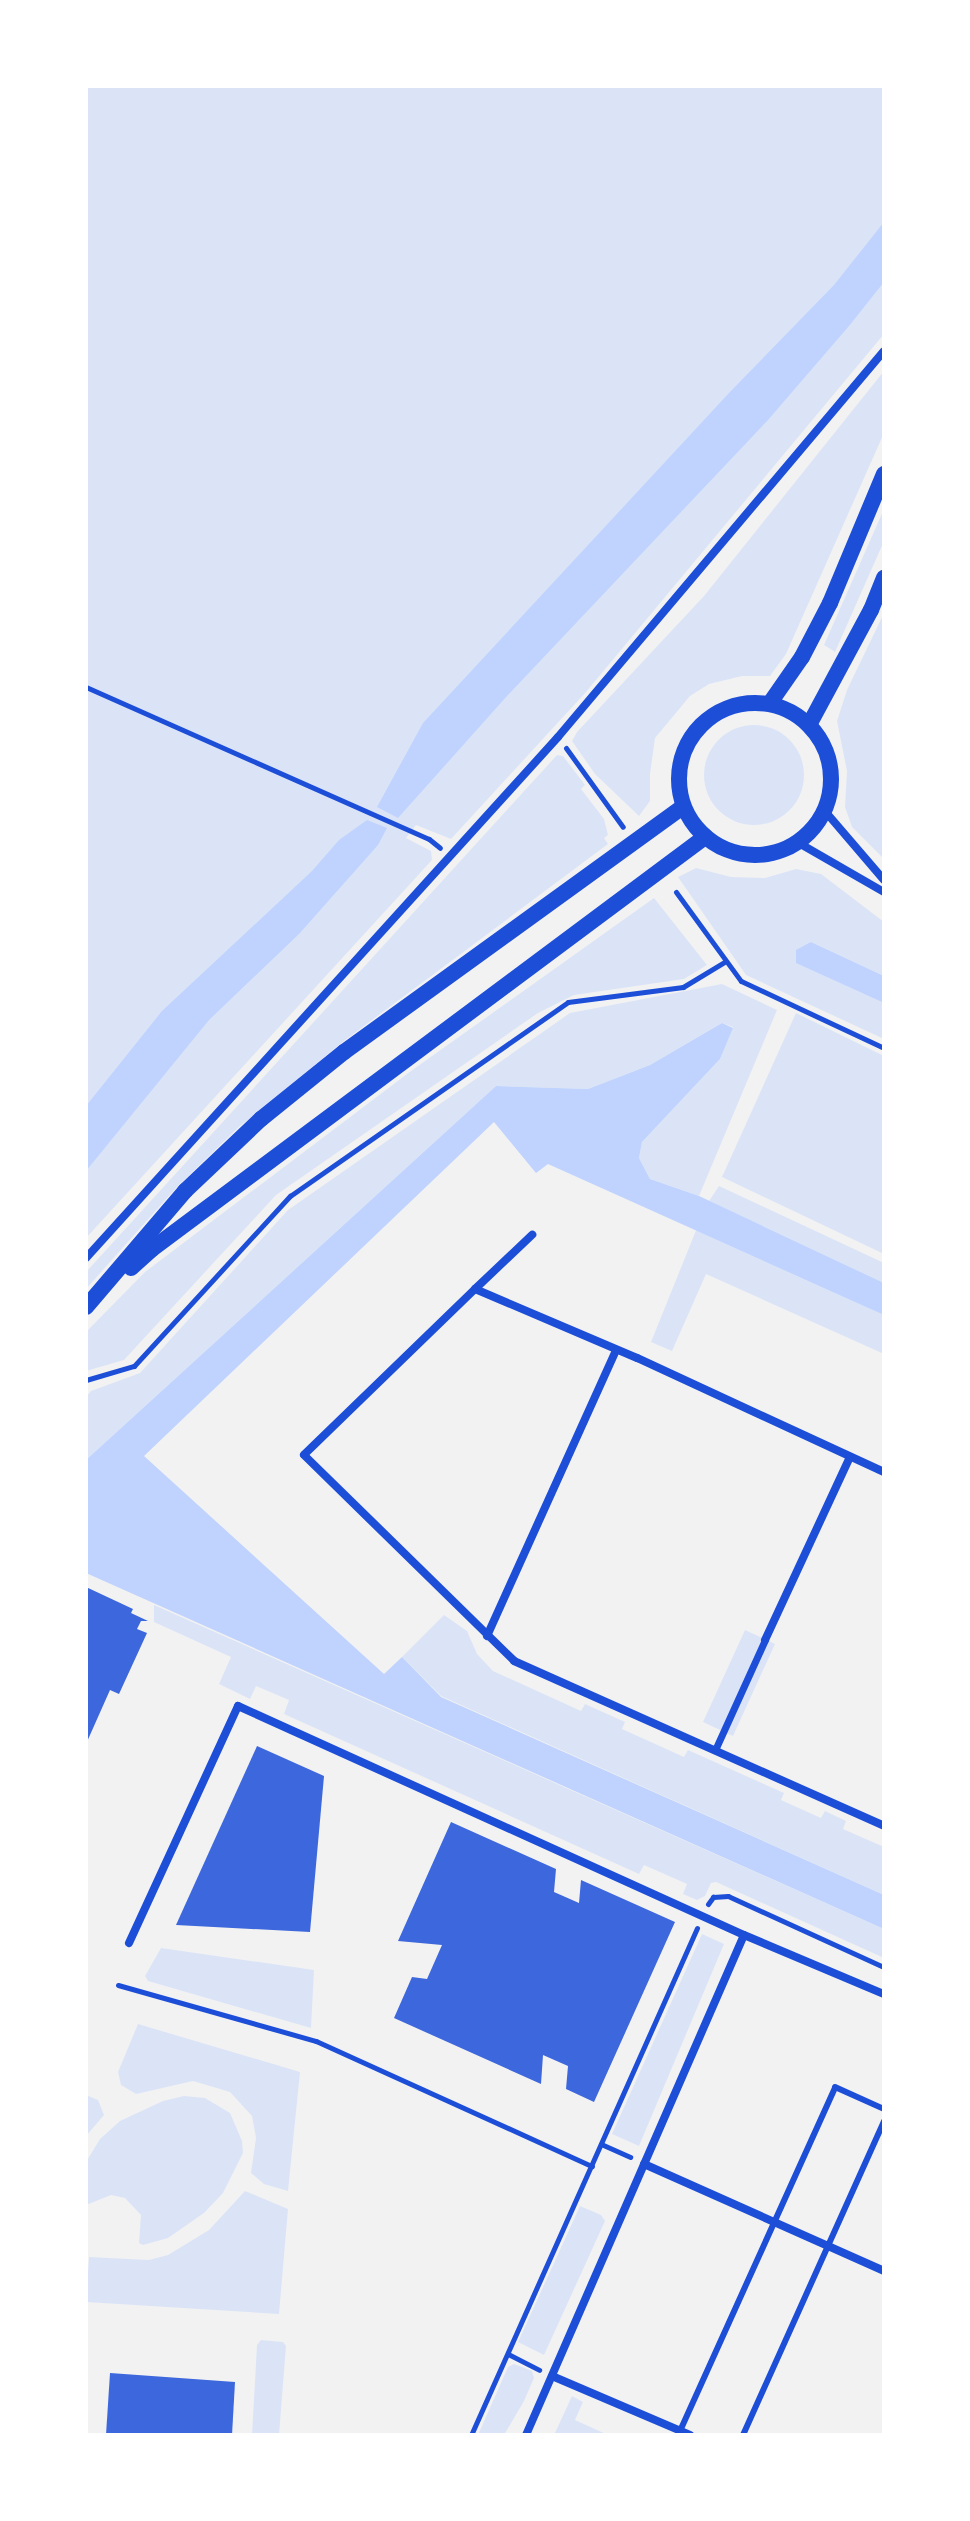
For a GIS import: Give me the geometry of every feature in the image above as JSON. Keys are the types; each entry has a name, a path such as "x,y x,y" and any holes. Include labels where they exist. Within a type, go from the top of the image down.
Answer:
{"main road":[{"path":"770,703 802,657 830,603 884,474"},
{"path":"809,725 864,622 884,577"},
{"path":"770,703 798,715 809,725 829,759 831,785 817,822 797,842 775,852 750,855 726,850 705,837 683,807 678,775 681,758 696,730 708,718 730,707 770,703"},
{"path":"86,1308 185,1191 261,1119 344,1052 683,807"},
{"path":"86,1308 152,1249 705,837"}],"street":[{"path":"86,1258 558,737 884,351"},
{"path":"824,810 884,880"},
{"path":"797,842 884,892"},
{"path":"532,1235 304,1455 514,1661 884,1826"},
{"path":"475,1289 884,1472"},
{"path":"487,1636 616,1350"},
{"path":"715,1750 850,1457"},
{"path":"129,1943 238,1706 744,1935 884,1994"},
{"path":"526,2435 744,1935"},
{"path":"644,2164 884,2271"},
{"path":"552,2376 690,2435"}],"lane":[{"path":"680,2431 835,2087 884,2109"},
{"path":"743,2435 884,2121"}],"path":[{"path":"86,687 429,839 451,856"},
{"path":"558,737 624,828"},
{"path":"676,892 741,981 884,1048"},
{"path":"86,1380 134,1366 290,1196 568,1002 683,987 726,961"},
{"path":"471,2435 713,1897 728,1896 884,1967"},
{"path":"118,1985 316,2041 592,2166"},
{"path":"601,2144 644,2164"},
{"path":"508,2354 552,2376"}],"shaded area":[{"path":"86,86 884,86 884,334 586,692 451,839 416,825 406,838 431,851 432,860 86,1238"},
{"path":"884,371 884,433 786,654 770,676 742,676 709,684 690,696 655,738 650,801 639,816 595,774 572,741 704,596"},
{"path":"884,509 884,541 835,652 824,645"},
{"path":"884,613 884,859 852,827 845,807 847,771 837,721 847,690"},
{"path":"754,725 773,729 789,740 800,756 804,775 800,794 789,810 773,821 754,825 735,821 719,810 708,794 704,775 708,756 719,740 735,729"},
{"path":"557,755 563,756 585,785 581,789 604,819 608,835 604,838 608,844 344,1041 240,1126 176,1188 86,1289 86,1272"},
{"path":"696,868 731,877 765,878 796,869 821,874 884,922 884,976 811,942 797,963 884,1003 884,1039 746,975 678,877"},
{"path":"654,898 707,965 684,979 574,995 538,1013 276,1195 124,1360 86,1371 86,1332 145,1272 411,1071"},
{"path":"722,984 777,1010 699,1196 650,1179 639,1158 642,1142 720,1059 733,1027 722,1023 650,1065 588,1089 496,1086 86,1460 86,1397 91,1391 140,1373 288,1210 570,1013"},
{"path":"796,1013 884,1056 884,1254 722,1177"},
{"path":"719,1186 884,1263 884,1283 709,1201"},
{"path":"697,1228 884,1315 884,1354 706,1274 672,1351 651,1342"},
{"path":"154,1605 884,1929 884,1958 716,1882 711,1883 705,1896 697,1900 683,1894 687,1884 644,1865 639,1874 284,1714 289,1700 256,1686 250,1699 219,1684 231,1657 154,1622"},
{"path":"444,1615 467,1631 477,1654 493,1671 581,1711 585,1704 625,1722 622,1729 684,1757 688,1750 784,1793 781,1800 821,1818 825,1811 846,1821 843,1829 884,1847 884,1895 441,1696 402,1657"},
{"path":"745,1630 775,1644 733,1736 703,1722"},
{"path":"702,1934 724,1944 639,2146 612,2134"},
{"path":"161,1948 314,1970 311,2028 148,1981 145,1976"},
{"path":"138,2024 300,2072 288,2191 264,2184 251,2173 256,2138 252,2116 230,2092 193,2081 136,2094 121,2085 118,2072"},
{"path":"86,2095 98,2100 104,2115 86,2136"},
{"path":"184,2096 205,2098 230,2113 242,2141 243,2153 223,2193 204,2213 168,2238 143,2245 139,2243 141,2215 125,2198 111,2195 86,2205 86,2162 100,2139 120,2121 163,2101"},
{"path":"245,2191 288,2209 279,2314 86,2302 89,2257 149,2260 168,2255 209,2230"},
{"path":"580,2206 601,2215 605,2221 544,2355 518,2342"},
{"path":"261,2340 283,2342 286,2346 279,2435 252,2435 257,2345"},
{"path":"514,2364 532,2371 534,2378 524,2401 504,2435 478,2435 508,2367"},
{"path":"572,2396 583,2402 575,2420 608,2435 554,2435"}],"water":[{"path":"884,222 884,282 768,420 507,696 398,818 377,807 423,723 729,393 834,285"},
{"path":"367,820 387,828 378,845 299,934 209,1020 86,1171 86,1106 162,1011 312,871 339,840"},
{"path":"811,942 884,976 884,1003 796,963 796,950"},
{"path":"722,1023 733,1028 720,1059 642,1142 639,1158 650,1179 699,1196 884,1283 884,1315 548,1164 536,1173 494,1122 144,1456 384,1674 402,1657 441,1697 884,1895 884,1929 86,1573 86,1460 496,1086 588,1089 650,1065"}],"building":[{"path":"86,1587 133,1609 131,1613 148,1621 141,1621 137,1629 147,1633 119,1694 110,1690 86,1744"},
{"path":"257,1746 324,1776 310,1932 176,1925"},
{"path":"451,1822 556,1869 554,1892 579,1903 581,1880 675,1922 594,2102 566,2089 568,2066 543,2055 541,2084 394,2018 412,1977 427,1979 442,1945 398,1941"},
{"path":"110,2373 235,2382 232,2435 106,2435"}]}
